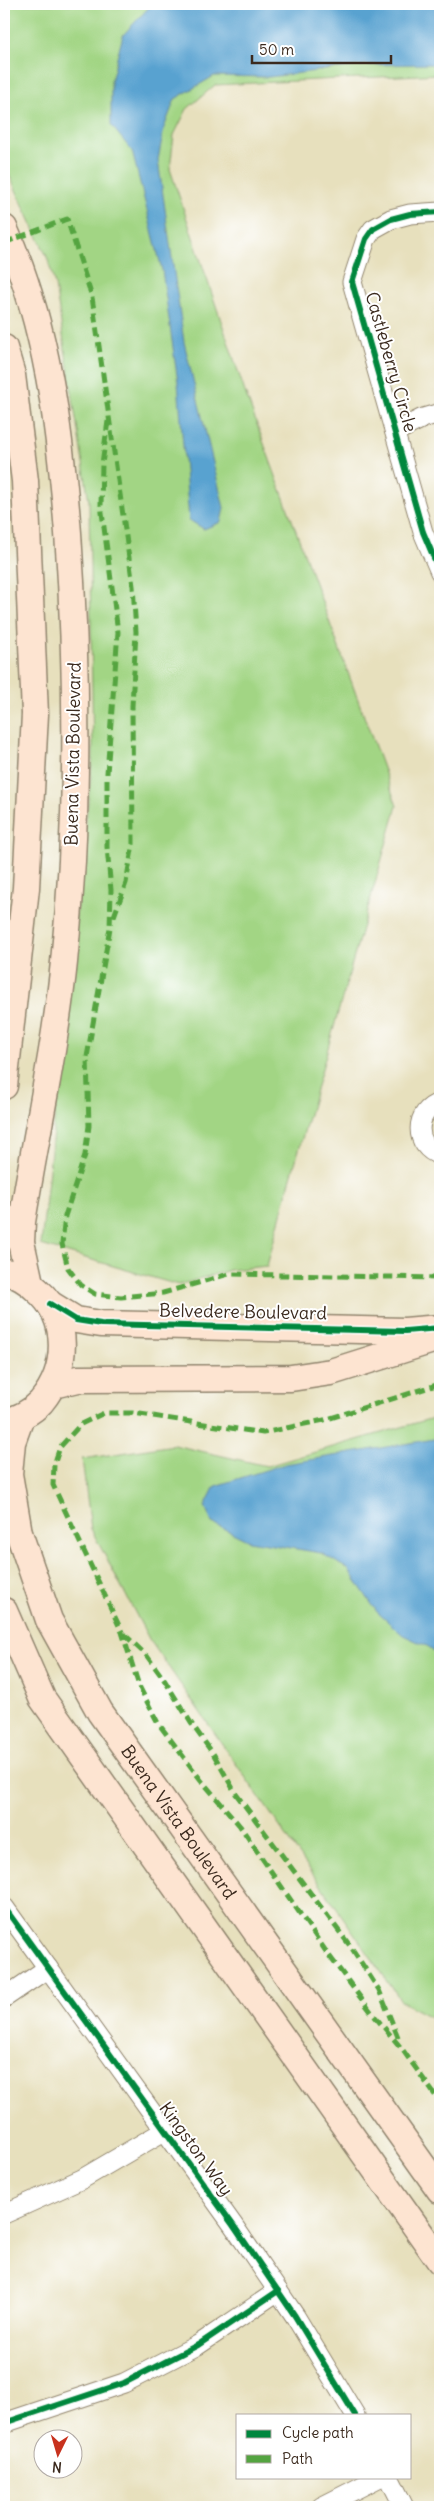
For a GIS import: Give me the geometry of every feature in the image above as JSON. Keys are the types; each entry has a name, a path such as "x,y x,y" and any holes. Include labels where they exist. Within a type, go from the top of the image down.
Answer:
{"main road":[{"name":"Buena Vista Boulevard","path":"4,228 30,298 44,353 57,424 65,500 74,633 76,761 70,896 55,1034 22,1222 21,1242 30,1283"},
{"path":"4,348 12,375 24,481 35,714 26,888 4,1086"},
{"path":"4,416 24,481"},
{"name":"Buena Vista Boulevard","path":"4,1272 30,1283 50,1304 59,1323 63,1344 61,1365 53,1385 40,1403 13,1420 9,1474 19,1533 54,1629 100,1712 440,2190"},
{"name":"Belvedere Boulevard","path":"50,1304 76,1320 101,1324 405,1331 440,1328"},
{"path":"53,1385 78,1379 292,1378 331,1372 440,1338"},
{"path":"4,1611 42,1698 440,2261"}],"street":[{"name":"Castleberry Circle","path":"440,212 410,214 391,219 374,229 366,240 352,282 423,532 440,572"},
{"path":"395,432 424,418 440,413"},
{"path":"440,1103 430,1107 424,1113 419,1128 424,1144 429,1150 440,1154"},
{"name":"Kingston Way","path":"4,1907 104,2044 278,2291 354,2414"},
{"path":"4,1998 48,1968"},
{"path":"4,2214 82,2179 164,2131"},
{"path":"4,2423 86,2397 133,2378 198,2345 278,2291"},
{"path":"321,2507 378,2478"},
{"path":"390,2478 404,2507"}],"green space":[{"path":"4,4 440,4 440,74 215,85 187,109 174,135 170,169 245,392 397,806 267,1266 230,1270 178,1285 41,1245 93,755 89,501 55,285 47,257 4,164"},
{"path":"440,1416 440,2022 402,2002 149,1639 91,1529 82,1459 174,1445 267,1466"}],"water":[{"path":"152,4 440,4 440,64 365,65 269,77 214,76 175,99 164,128 158,160 184,342 224,508 221,522 204,529 189,520 178,383 162,270 132,151 111,125 111,81 123,35"},
{"path":"440,1438 440,1658 429,1647 403,1635 377,1612 348,1569 321,1553 249,1541 212,1523 205,1506 215,1486 285,1464"}],"marked path":[{"path":"4,243 67,219 92,297 133,586 136,632 132,706 133,844 126,883 113,919"},
{"path":"108,421 102,464 101,505 118,632 107,773 107,847 111,890 110,928 87,1057 89,1126 85,1155 65,1216 62,1244 68,1268 81,1285 95,1294 121,1297 163,1293 229,1274 440,1278"},
{"path":"440,1384 324,1420 263,1433 133,1413 104,1413 81,1424 60,1447 54,1465 53,1485 122,1632 139,1686 158,1723 201,1780 240,1826 325,1950 372,2013 402,2049 440,2102"},
{"path":"124,1634 147,1656 214,1755 236,1794 351,1947 379,1990 400,2042"}],"cycle path":[{"path":"440,212 410,214 391,219 373,229 366,239 352,282 423,532 440,572"},
{"path":"50,1304 76,1320 101,1324 405,1331 440,1328"},
{"path":"4,1907 233,2225 295,2316 354,2414"},
{"path":"4,2423 124,2383 198,2345 278,2291"}]}
